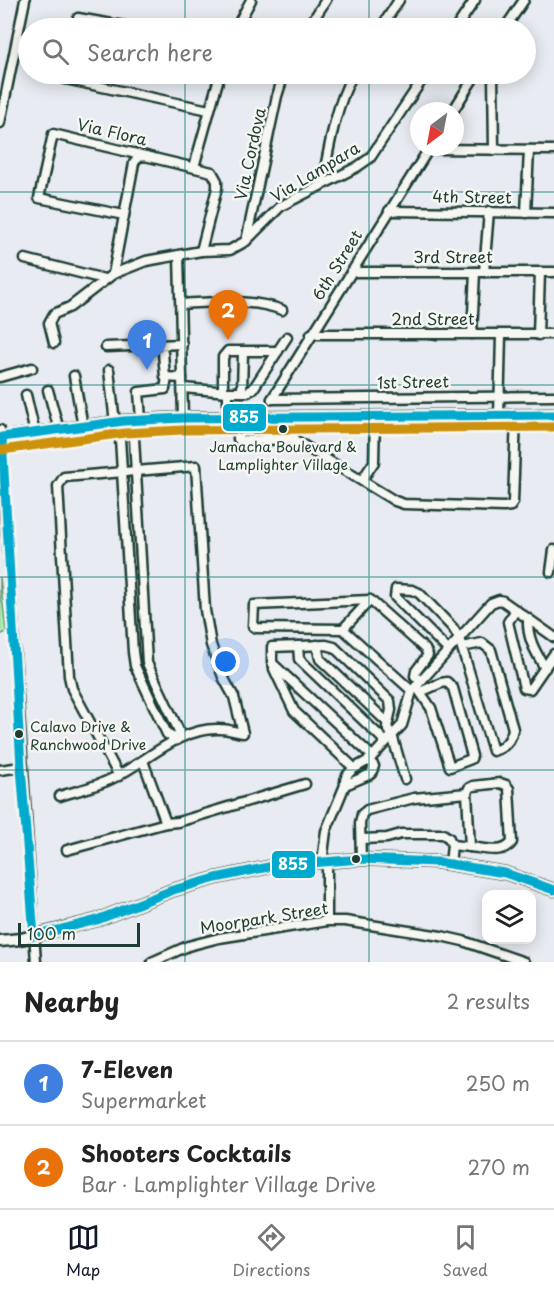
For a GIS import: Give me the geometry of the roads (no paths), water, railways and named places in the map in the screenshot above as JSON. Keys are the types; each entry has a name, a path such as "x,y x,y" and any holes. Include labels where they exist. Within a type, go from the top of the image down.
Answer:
{"main road":[{"path":"1,435 36,433 117,422 183,418 554,415"},
{"path":"0,941 34,936 97,920 173,890 273,866 361,859 400,859 505,873 554,890"}],"street":[{"path":"21,18 25,0"},
{"path":"241,18 251,0"},
{"path":"314,18 326,0"},
{"path":"387,18 399,0"},
{"path":"463,18 475,0"},
{"path":"512,18 524,0"},
{"path":"0,123 18,34"},
{"path":"88,84 209,110"},
{"path":"201,251 217,181 212,172 194,166 217,84"},
{"name":"Via Cordova","path":"246,241 281,84"},
{"path":"322,185 329,146 339,109 349,84"},
{"name":"Via Lampara","path":"54,343 50,323 54,314 70,307 104,279 146,261 201,251 230,250 246,241 281,206 370,158 419,84"},
{"path":"459,102 470,84"},
{"path":"493,84 494,150"},
{"name":"Via Flora","path":"124,215 39,198 53,134 194,166"},
{"path":"464,149 554,150"},
{"path":"526,213 529,150"},
{"path":"113,274 134,163 138,157 146,156"},
{"name":"6th Street","path":"272,399 311,333 424,156"},
{"name":"4th Street","path":"389,211 554,213"},
{"path":"472,334 489,211"},
{"path":"179,255 183,418"},
{"path":"24,259 104,279"},
{"name":"3rd Street","path":"351,272 554,272"},
{"path":"538,335 540,272"},
{"path":"181,304 240,302 272,306 282,310"},
{"name":"2nd Street","path":"311,333 554,334"},
{"path":"499,416 501,335"},
{"path":"183,388 248,392 287,337"},
{"path":"106,347 182,344"},
{"path":"278,351 228,351 223,357 226,392 238,439 240,441 294,441 310,448 395,501 404,504 511,506 516,416"},
{"path":"242,392 243,351"},
{"path":"163,353 164,374 167,378 165,389 139,392 135,471 147,663 179,731 177,740"},
{"path":"0,377 32,368"},
{"path":"110,370 122,472 135,666 167,734 177,740"},
{"path":"74,376 83,427"},
{"path":"167,378 182,378"},
{"path":"48,390 59,430"},
{"path":"26,395 36,433"},
{"name":"1st Street","path":"272,399 554,396"},
{"path":"362,480 374,462 375,416"},
{"path":"294,417 294,441"},
{"path":"1,435 3,512 36,962"},
{"path":"60,796 119,776 177,740 202,730 221,729 243,733 234,697 223,677 208,633 204,610 196,466 64,477 58,486 69,676 72,689 119,776"},
{"path":"551,572 554,550"},
{"path":"448,650 395,597 396,589 419,593 453,628 460,643 493,751 501,749 512,735 513,729 491,650 482,643 460,643"},
{"path":"343,629 370,600"},
{"path":"417,687 416,671 428,655 425,649 370,600 256,604 252,610 253,626 263,630 343,629 417,687 431,708 450,767 471,759 453,688 447,682 417,687"},
{"path":"327,921 324,862 326,831 345,785 346,775 371,758 402,725 417,687 448,650 460,643 491,603 499,600 554,637"},
{"path":"516,610 508,622 524,688 530,689 554,654"},
{"path":"528,619 527,632 544,668"},
{"path":"317,645 320,659 387,722"},
{"path":"354,768 294,711 272,663 272,647 317,645 334,647 390,701 391,710 387,722 389,739 405,779"},
{"path":"298,646 299,659 389,739"},
{"path":"272,663 371,758 374,766 371,774 345,785"},
{"path":"143,761 165,823"},
{"path":"0,770 21,767"},
{"path":"452,845 470,847 504,849 509,847 512,842 509,789 506,785 500,783 470,788 468,793 470,847"},
{"path":"67,850 165,823 178,822 305,784"},
{"path":"361,859 362,814 367,810 414,798 468,793"},
{"path":"361,838 387,838 401,834 443,834 449,838 452,845 450,864"},
{"name":"Moorpark Street","path":"152,962 189,946 219,938 327,921 345,921 441,936 463,941 524,962"}],"place":[{"name":"Shooters Cocktails","path":"228,340"},
{"name":"7-Eleven","path":"147,370"},
{"name":"Jamacha Boulevard & Lamplighter Village","path":"283,429"},
{"name":"Calavo Drive & Ranchwood Drive","path":"19,734"}]}
